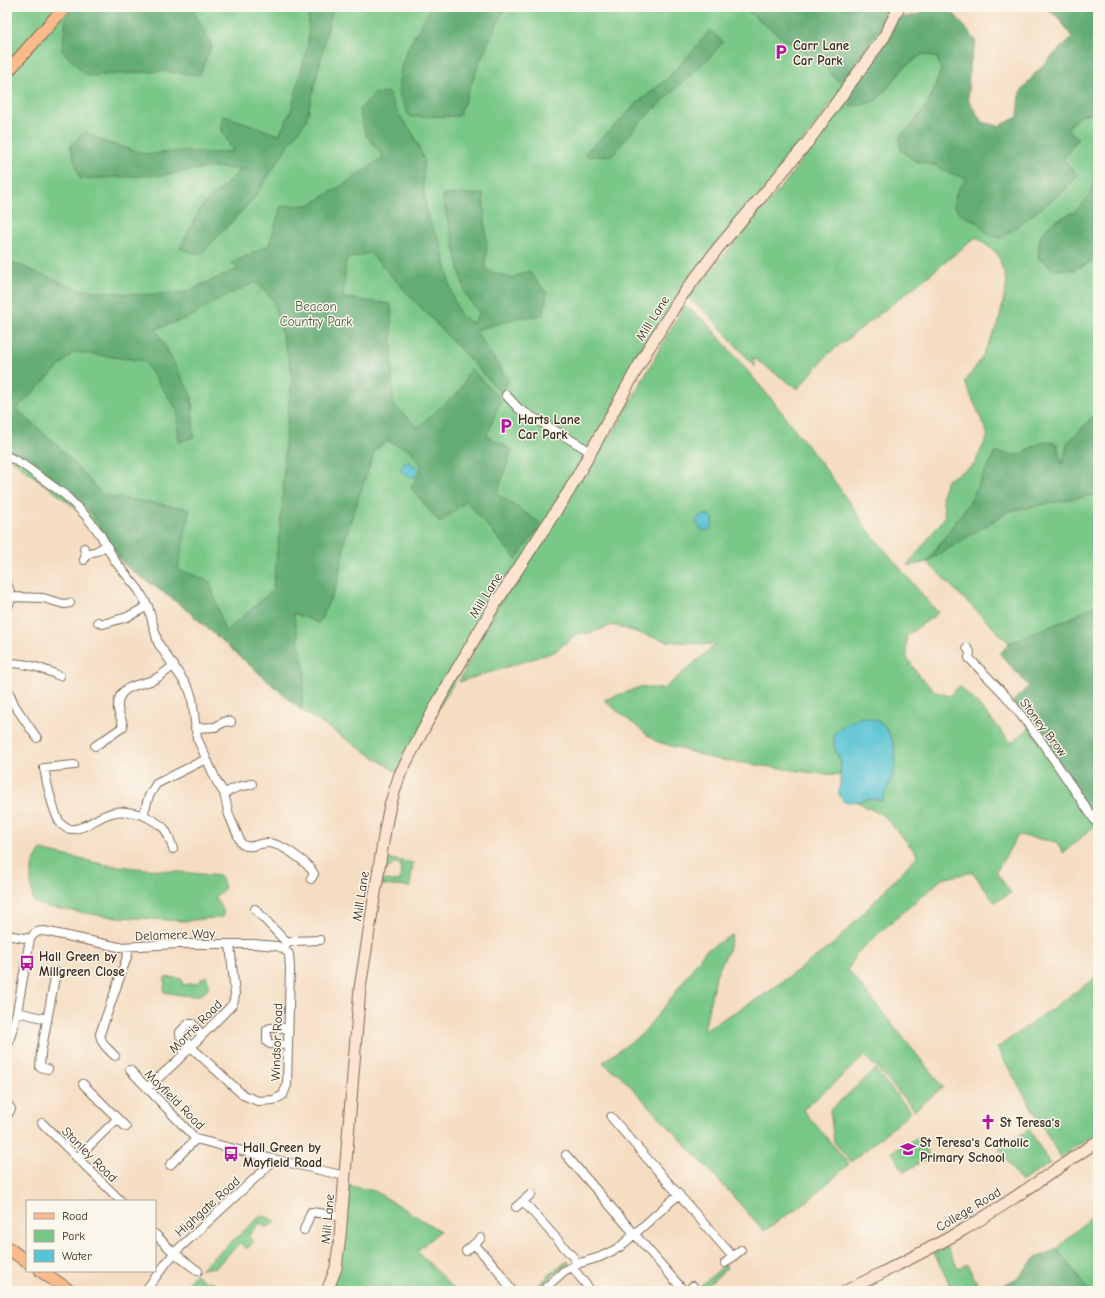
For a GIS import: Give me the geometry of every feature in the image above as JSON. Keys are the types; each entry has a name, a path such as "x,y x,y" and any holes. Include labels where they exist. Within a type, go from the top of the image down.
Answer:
{"main road":[{"path":"7,72 65,7"},
{"path":"7,1246 26,1261"},
{"path":"42,1272 70,1291"}],"street":[{"name":"Mill Lane","path":"327,1291 337,1262 362,975 385,830 390,804 400,774 439,700 495,604 561,504 648,349 681,297 718,248 807,143 884,37 899,7"},
{"path":"506,395 519,409 591,452"},
{"path":"7,456 22,464 64,495 86,516 100,534 115,561 138,589 148,606 158,642 162,650 174,665 189,690 192,698 197,738 217,782 224,793 229,815 241,843 244,846 249,847 267,842 276,844 288,850 306,864 312,869 316,876"},
{"path":"85,554 97,551 107,545"},
{"path":"7,584 12,597 7,609"},
{"path":"12,597 44,598 66,606"},
{"path":"102,626 127,617 148,606"},
{"name":"Stoney Brow","path":"967,648 970,652 969,658 1005,695 1039,738 1098,825"},
{"path":"7,663 22,663 41,668 62,677"},
{"path":"96,743 127,729 118,710 118,705 120,695 127,688 157,678 174,665"},
{"path":"7,688 15,706 37,738"},
{"path":"195,728 215,727 226,721 231,722"},
{"path":"143,815 149,796 156,784 206,759"},
{"path":"74,765 43,767 46,783 58,819 62,825 66,828 80,828 96,819 117,811 143,815 164,827 168,834 173,851"},
{"path":"224,793 238,787 253,784"},
{"path":"254,909 286,946"},
{"name":"Delamere Way","path":"30,939 38,931 44,931 128,948 178,944 286,946 294,941 320,940"},
{"path":"7,935 30,939 17,1012 7,1049"},
{"name":"Morris Road","path":"147,1088 232,1006 234,1000 230,944"},
{"name":"Windsor Road","path":"190,1046 243,1095 258,1101 274,1100 283,1095 287,1085 290,968 289,954 286,946"},
{"path":"114,1056 105,1046 100,1034 128,954 128,948"},
{"path":"42,1069 41,1053 56,970"},
{"path":"17,1012 47,1018"},
{"path":"190,1046 180,1035 180,1032 188,1024 192,1024 202,1035"},
{"path":"288,1028 270,1028 267,1030 266,1037 267,1042 270,1044 288,1045"},
{"name":"Mayfield Road","path":"130,1070 196,1139 273,1160 345,1176"},
{"path":"84,1084 126,1127"},
{"path":"611,1117 733,1257"},
{"path":"76,1158 117,1119"},
{"name":"Stanley Road","path":"42,1123 120,1200"},
{"path":"170,1165 196,1139"},
{"name":"College Road","path":"846,1291 897,1266 963,1230 1098,1141"},
{"path":"566,1155 635,1234 688,1289"},
{"name":"Highgate Road","path":"145,1291 174,1253 273,1160"},
{"path":"516,1206 531,1194"},
{"path":"542,1291 564,1271 611,1253 620,1247 679,1194"},
{"path":"523,1201 574,1257 574,1266 591,1291"},
{"path":"304,1230 312,1209 341,1216"},
{"path":"156,1235 174,1253 198,1271"},
{"path":"466,1251 481,1238"},
{"path":"474,1244 497,1269 512,1291"},
{"path":"725,1263 741,1250"}],"green space":[{"path":"14,7 60,7 7,67 7,12"},
{"name":"Beacon Country Park","path":"65,7 898,7 884,37 681,297 400,774 301,710 181,605 126,566 110,551 86,516 7,456 7,72"},
{"path":"74,7 193,7 192,8 212,45 200,75 163,71 87,76 62,51 66,16"},
{"path":"309,7 333,7 306,121 291,141 254,198 200,255 180,248 202,206 242,169 213,167 163,175 80,179 70,145 86,132 105,142 146,154 186,151 215,153 233,151 222,131 223,115 279,135 291,111 308,45"},
{"path":"431,7 505,7 479,63 459,116 410,117 402,102 399,92 399,81 404,58"},
{"path":"746,7 892,7 842,84 812,56 782,38 749,12"},
{"path":"928,7 941,7 955,15 976,41 969,68 968,99 982,122 999,126 1018,117 1020,93 1037,71 1072,37 1058,17 1044,7 1098,7 1098,111 1081,115 1066,129 1078,138 1063,159 1077,175 1060,194 1001,238 990,235 975,221 961,215 953,205 958,189 966,180 961,176 948,173 935,165 915,161 901,150 899,138 915,121 930,100 941,70 937,58 923,54 904,67 877,100 850,107 853,87 897,18 918,15"},
{"path":"710,30 723,42 712,55 639,123 613,155 589,157 584,154 636,104 667,79"},
{"path":"923,54 937,58 941,70 930,100 915,121 899,138 915,161 935,165 948,173 961,176 967,180 958,189 961,215 975,221 990,235 1039,209 1060,194 1077,176 1063,159 1078,138 1067,128 1081,115 1098,111 1098,167 1090,196 1074,212 1050,224 1040,237 1074,270 1098,258 1098,410 1080,432 1068,442 1062,466 1057,444 1044,441 1018,455 995,453 969,503 928,561 1009,511 1098,494 1098,604 1069,619 1009,643 927,562 907,566 945,517 942,495 947,480 974,465 988,435 965,382 981,359 999,322 1007,283 998,254 976,237 828,354 798,389 752,357 755,367 709,315 688,298 788,179 853,87 877,100 906,66"},
{"path":"388,92 397,112 414,135 424,160 423,183 427,216 441,244 452,295 461,316 473,323 479,313 465,293 442,195 483,194 487,247 485,265 488,271 511,278 529,271 547,294 543,315 517,318 475,330 509,381 502,394 370,253 346,259 343,298 391,304 393,405 418,427 460,391 470,368 501,399 487,436 512,450 497,494 542,524 516,559 466,501 440,523 411,488 422,467 411,450 387,441 375,450 346,535 338,582 319,623 293,613 305,672 301,710 181,605 126,566 90,511 35,463 7,448 7,259 80,290 144,295 185,292 238,269 232,263 269,245 281,206 309,205 343,185 384,157 366,135 359,110 374,94","holes":["256,282 273,300 292,372 285,444 282,508 273,590 225,632 210,582 178,569 190,509 103,495 56,444 16,409 74,352 144,361 177,410 179,442 194,437 192,397 156,329 192,316 217,300"]},
{"path":"1098,167 1098,258 1074,270 1053,269 1038,258 1040,237 1050,224 1074,212 1090,196"},
{"path":"684,305 706,322 773,401 833,479 871,534 938,613 906,636 907,658 919,676 936,692 949,696 960,686 986,713 1011,743 1031,727 1097,824 1063,853 1056,842 1018,835 996,872 1011,893 994,902 973,872 942,879 856,954 848,970 943,1087 915,1110 865,1056 803,1110 849,1164 810,1199 764,1231 716,1177 619,1074 611,1070 603,1062 642,1034 672,997 705,951 732,935 728,951 716,975 704,1030 764,995 836,942 918,855 884,816 857,802 865,799 882,800 890,780 895,755 890,736 885,726 834,746 841,762 840,775 814,773 715,759 655,741 604,700 640,687 664,689 715,645 666,641 613,625 590,633 577,634 554,652 459,682 475,650 511,587 606,433 611,437"},
{"path":"1098,410 1098,494 1009,511 927,562 969,503 995,453 1018,455 1044,441 1057,444 1062,465 1068,442 1080,431"},
{"path":"1098,604 1098,825 1011,703 1029,686 1000,654 1009,643 1069,619"},
{"path":"41,850 106,865 221,876 225,888 215,897 224,912 222,917 184,921 104,916 47,907 34,903 31,875 34,863"},
{"path":"384,858 413,863 410,887 380,885 381,880 400,881 401,865 393,864 390,868 388,867 386,871 382,872"},
{"path":"206,976 208,985 206,991 202,994 187,996 164,992 165,977 182,979 182,985 197,983"},
{"path":"1098,976 1098,1132 1060,1157 997,1048"},
{"path":"875,1070 911,1112 851,1162 834,1142 830,1110"},
{"path":"1029,1129 1050,1164 1021,1182 999,1149"},
{"path":"918,1137 930,1157 904,1172 892,1152"},
{"path":"346,1185 375,1191 440,1231 417,1251 456,1291 339,1291 333,1288"},
{"path":"1098,1210 1098,1291 1089,1291 1057,1249"},
{"path":"262,1215 276,1221 268,1227 264,1227 260,1223 248,1236 254,1242 247,1249 240,1243 216,1267 200,1269"},
{"path":"947,1247 958,1268 967,1264 980,1289 987,1286 990,1291 953,1291 934,1253"},
{"path":"1057,1249 1089,1291 993,1291 1017,1278 1034,1259"},
{"path":"568,1261 569,1264 559,1270 537,1291 532,1291 557,1268"},
{"path":"725,1265 727,1268 702,1291 694,1291"},
{"path":"195,1274 204,1281 214,1282 210,1286 215,1291 183,1291"}],"water":[{"path":"406,461 419,468 414,478 400,471"},
{"path":"710,515 713,519 712,527 708,531 700,529 696,521 698,517"},
{"path":"861,717 871,718 879,722 890,735 895,752 894,771 882,800 872,799 844,802 839,795 841,762 834,746 834,733 847,723"}],"place":[{"name":"Carr Lane Car Park","path":"781,52"},
{"name":"Harts Lane Car Park","path":"506,426"},
{"name":"Hall Green by Millgreen Close","path":"27,963"},
{"name":"St Teresa's","path":"988,1122"},
{"name":"St Teresa's Catholic Primary School","path":"908,1149"},
{"name":"Hall Green by Mayfield Road","path":"231,1154"}]}
